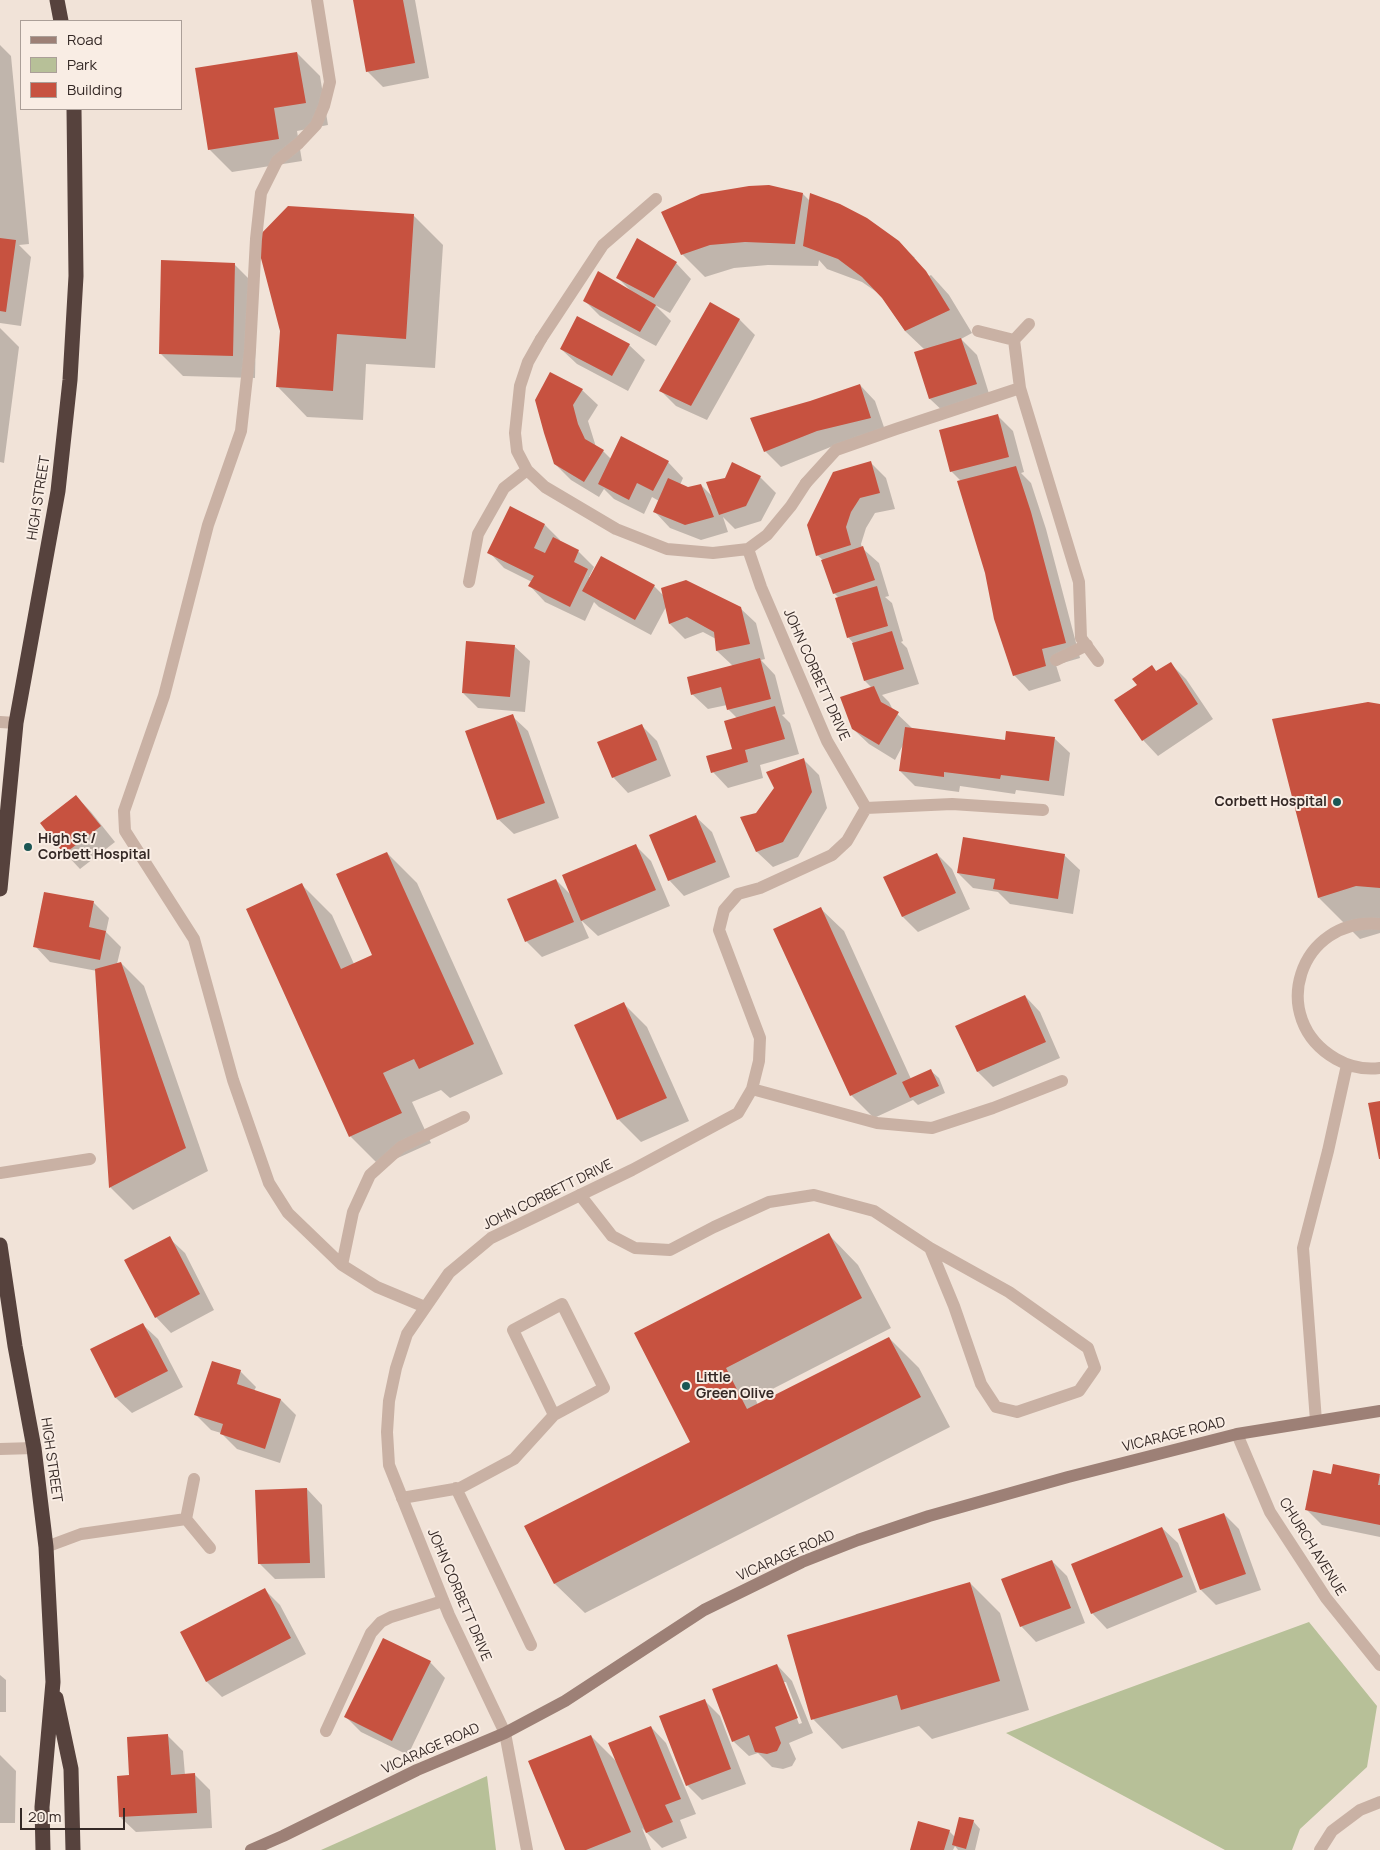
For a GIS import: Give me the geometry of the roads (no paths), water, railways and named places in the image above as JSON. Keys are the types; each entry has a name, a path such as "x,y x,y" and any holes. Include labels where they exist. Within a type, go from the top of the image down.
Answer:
{"highway":[{"path":"57,0 61,20"},
{"name":"HIGH STREET","path":"0,889 16,723 58,491 70,380 76,276 74,110"},
{"name":"HIGH STREET","path":"0,1245 15,1346 34,1448 46,1547 53,1682 42,1808 43,1850"},
{"name":"HIGH STREET","path":"53,1682 71,1769 73,1850"}],"street":[{"path":"317,0 330,82 324,106 316,125 299,143 277,161 261,193 256,239 250,350 241,431 208,525 195,570 184,621 173,655 164,696 124,811 125,831 194,939 233,1080 269,1183 288,1213 342,1265 377,1287 426,1307"},
{"path":"656,199 603,246 541,339 528,362 520,386 515,433 516,451 527,470 545,487 616,529 667,549 713,553 748,549 767,535 791,506 806,483 836,450 1020,388"},
{"path":"1014,340 1029,324"},
{"path":"978,331 1014,340"},
{"path":"1014,340 1020,388 1079,582 1081,638 1098,661"},
{"path":"469,582 478,534 504,488 527,470"},
{"name":"JOHN CORBETT DRIVE","path":"528,1850 504,1733 443,1602 390,1465 387,1432 389,1400 396,1368 407,1334 449,1273 491,1238 632,1170 738,1113 752,1089 759,1061 760,1038 720,930 724,910 738,894 760,888 832,855 847,841 866,808 827,740 761,587 748,549"},
{"path":"1056,660 1087,645"},
{"path":"0,722 16,723"},
{"path":"866,808 952,804 1042,810"},
{"path":"1380,924 1366,922 1342,928 1320,942 1305,962 1298,986 1299,1011 1308,1034 1325,1053 1347,1065 1370,1069 1380,1068"},
{"path":"1316,1421 1303,1248 1328,1151 1347,1065"},
{"path":"752,1089 877,1123 932,1128 992,1108 1062,1081"},
{"path":"342,1265 353,1212 370,1175 401,1146 464,1116"},
{"path":"0,1173 90,1159"},
{"path":"580,1195 612,1236 635,1248 670,1250 768,1202 814,1195 874,1211 930,1248 1009,1292 1088,1348 1095,1368 1079,1391 1017,1412 996,1408 981,1384 954,1306 930,1248"},
{"path":"402,1498 460,1488 514,1459 554,1415 604,1388 562,1304 513,1330 554,1415"},
{"name":"VICARAGE ROAD","path":"251,1850 417,1770 504,1733 565,1701 704,1610 802,1562 858,1540 930,1516 1068,1477 1237,1434 1380,1411"},
{"name":"CHURCH AVENUE","path":"1237,1434 1270,1512 1326,1598 1380,1665"},
{"path":"0,1449 34,1448"},
{"path":"186,1519 194,1479"},
{"path":"456,1488 531,1645"},
{"path":"46,1547 81,1534 186,1519"},
{"path":"186,1519 210,1548"},
{"path":"326,1731 371,1633 381,1622 391,1617 443,1602"},
{"path":"1320,1850 1332,1831 1360,1810 1380,1802"}],"place":[{"name":"Corbett Hospital","path":"1337,802"},
{"name":"High St / Corbett Hospital","path":"28,847"},
{"name":"Little Green Olive","path":"686,1386"}]}
